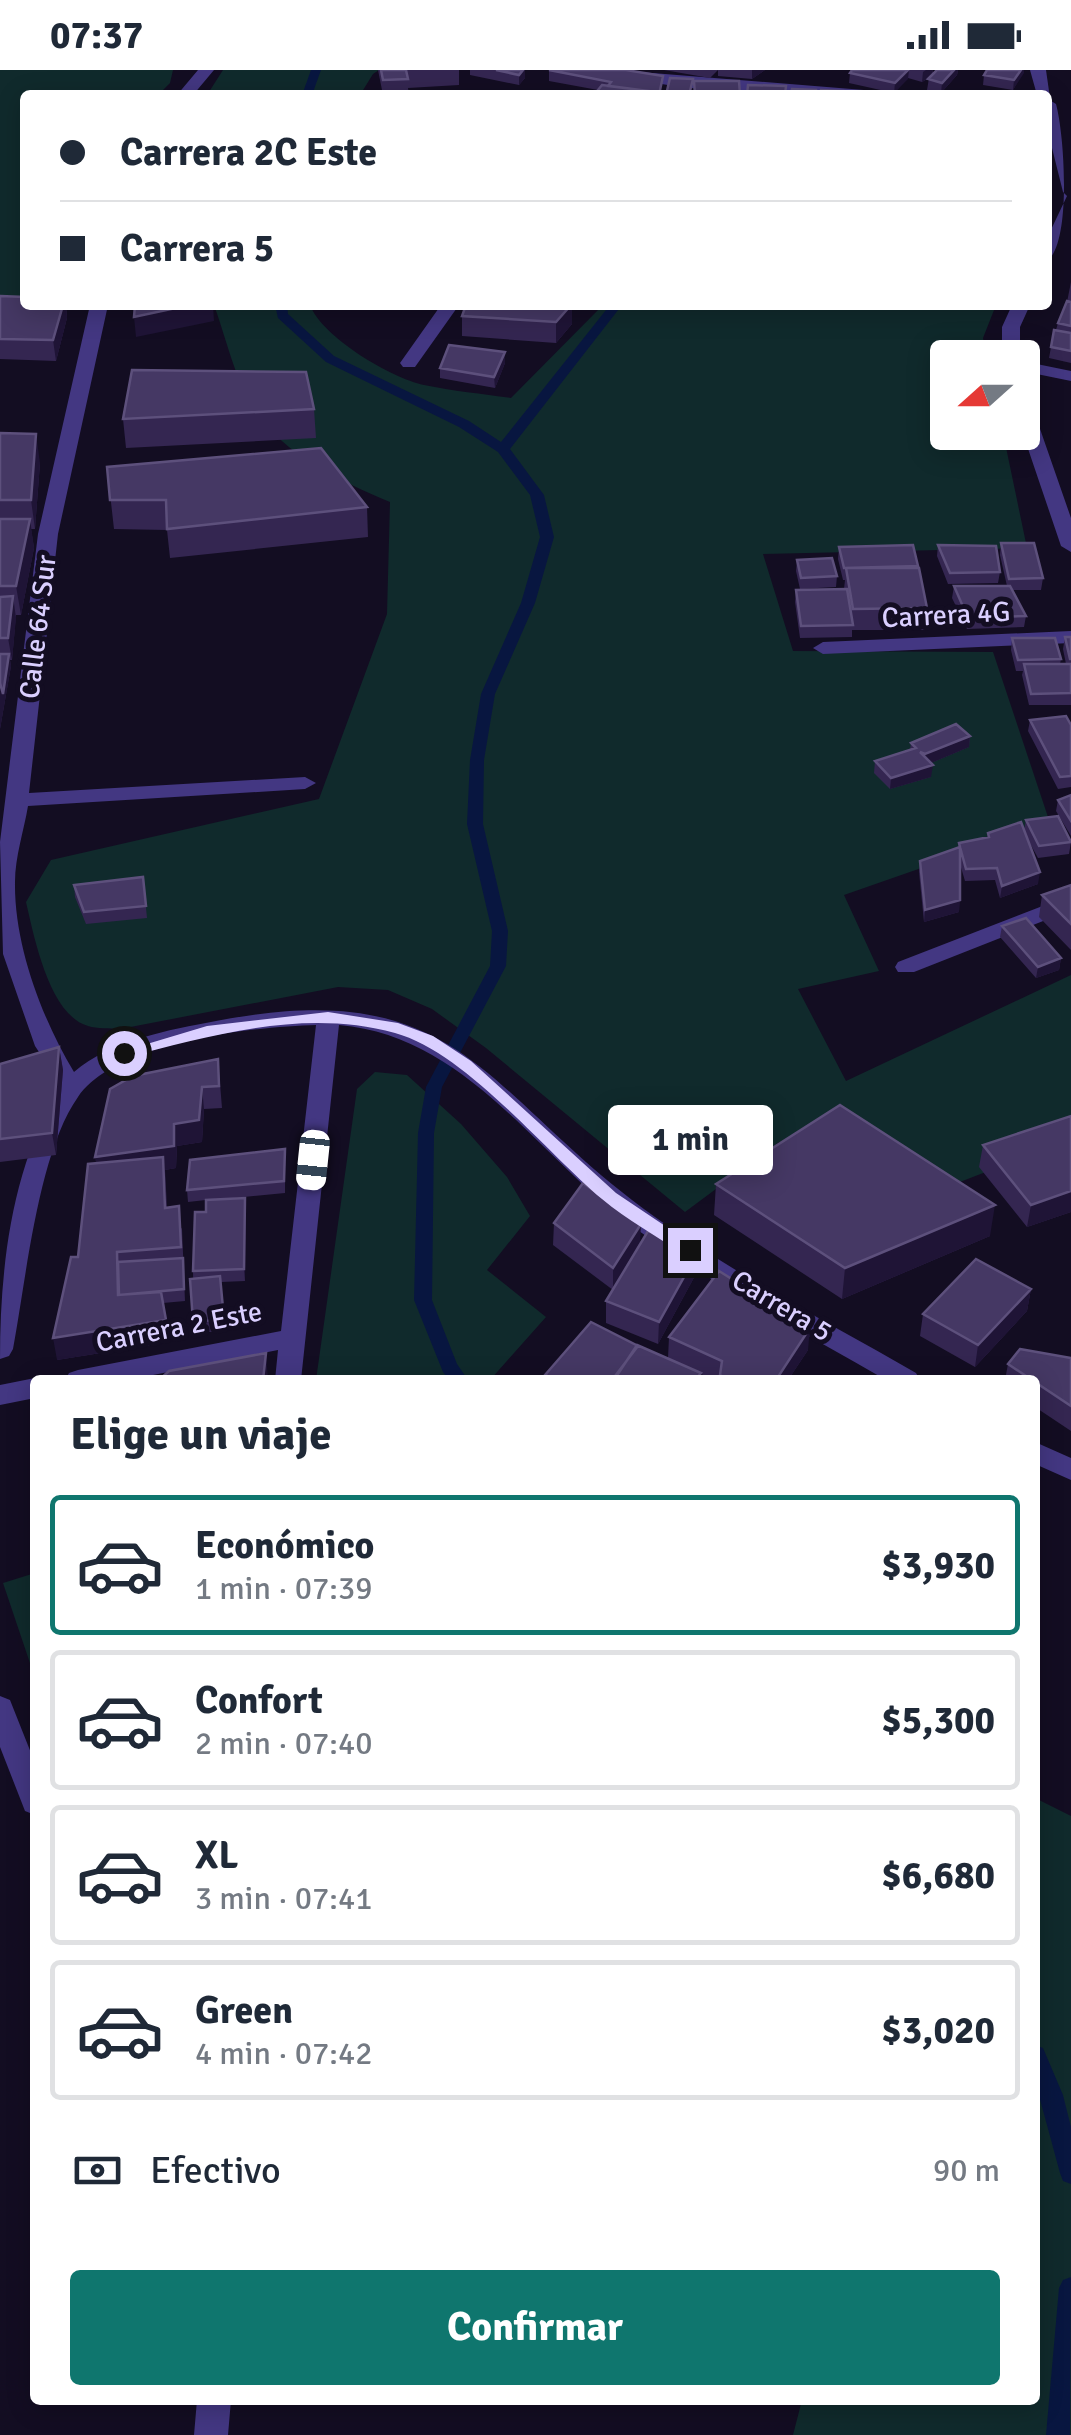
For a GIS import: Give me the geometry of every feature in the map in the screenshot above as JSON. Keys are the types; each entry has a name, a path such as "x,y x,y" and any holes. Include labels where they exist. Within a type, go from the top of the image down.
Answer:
{"street":[{"path":"189,90 206,70"},
{"path":"623,70 693,84 786,90"},
{"path":"1052,136 1056,166 1071,192"},
{"path":"1052,246 1071,200"},
{"name":"Calle 64 Sur","path":"69,1091 14,954 2,882 18,800 40,534 98,310"},
{"path":"408,363 446,310"},
{"path":"1011,340 1011,328 1019,310"},
{"path":"1040,370 1071,376"},
{"path":"1038,450 1071,546"},
{"name":"Carrera 4G","path":"823,648 1071,637"},
{"path":"18,800 305,783"},
{"path":"906,967 1071,902"},
{"path":"289,1375 328,1016"},
{"name":"Carrera 5","path":"69,1091 96,1066 175,1038 239,1024 328,1016 398,1028 427,1040 465,1065 610,1197 678,1244 900,1375"},
{"path":"33,1098 69,1091"},
{"path":"0,1349 43,1152 54,1116 69,1091"},
{"name":"Carrera 2 Este","path":"104,1375 293,1338"},
{"path":"0,1395 30,1389"},
{"path":"1040,1454 1071,1470"},
{"path":"0,1708 30,1789"},
{"path":"211,2435 214,2405"}],"green space":[{"path":"0,70 173,70 170,83 163,90 20,90 20,306 0,305"},
{"path":"223,70 379,70 363,90 210,90"},
{"path":"216,310 313,310 343,343 394,374 424,385 511,398 598,310 994,310 983,340 930,340 930,450 1007,450 1027,548 763,554 793,651 993,652 1050,823 844,895 879,971 798,989 846,1081 1071,975 1071,1139 885,1211 779,1142 685,1212 486,1048 432,1009 388,990 338,987 120,1029 92,1027 74,1019 45,973 26,902 51,860 319,799 387,614 390,502 296,453 252,406"},
{"path":"375,1072 407,1075 461,1124 507,1177 530,1216 487,1270 546,1317 494,1375 317,1375 357,1089"},
{"path":"30,1575 30,1663 3,1583"},
{"path":"1040,1800 1071,1816 1071,2435 793,2435 801,2405 1040,2405"}],"building":[{"path":"381,70 406,70 408,79 383,80"},
{"path":"496,70 523,70 519,75"},
{"path":"549,70 626,70 663,76 660,90 608,86 611,82"},
{"path":"908,70 895,83 850,73"},
{"path":"937,70 954,70 942,83 928,79"},
{"path":"987,70 1021,70 1014,80 984,75"},
{"path":"670,78 693,79 690,90 667,90"},
{"path":"694,81 739,81 740,90 695,90"},
{"path":"602,85 641,90 598,90"},
{"path":"748,85 786,86 786,90 748,90"},
{"path":"0,296 20,297 20,310 62,310 53,340 0,339"},
{"path":"1067,301 1071,302 1071,326 1058,323"},
{"path":"135,310 167,310 134,317"},
{"path":"464,310 567,310 556,322 462,316"},
{"path":"1054,330 1071,333 1071,351 1051,347"},
{"path":"449,345 505,352 494,377 440,368"},
{"path":"132,370 306,372 314,409 123,419"},
{"path":"0,433 36,434 31,500 0,500"},
{"path":"321,448 367,507 167,529 166,500 110,500 107,467"},
{"path":"0,519 30,519 16,586 0,586"},
{"path":"1001,543 1034,543 1043,578 1009,579"},
{"path":"913,545 918,566 844,568 839,547"},
{"path":"938,545 996,546 1000,572 950,573"},
{"path":"832,558 837,576 801,578 797,560"},
{"path":"846,568 919,568 927,608 853,609"},
{"path":"954,586 1010,586 1026,616 968,618"},
{"path":"847,589 853,625 801,626 796,590"},
{"path":"13,596 8,638 0,638 0,597"},
{"path":"1065,637 1071,637 1071,659 1070,659"},
{"path":"1012,638 1055,638 1061,659 1018,660"},
{"path":"0,654 9,654 3,694 0,683"},
{"path":"1024,664 1071,664 1071,693 1031,694"},
{"path":"1066,716 1071,725 1071,776 1060,777 1030,720"},
{"path":"956,724 970,736 925,754 920,752 933,765 891,778 875,761 916,748 911,743"},
{"path":"1071,795 1071,821 1058,800"},
{"path":"1058,816 1071,842 1039,846 1026,820"},
{"path":"1021,822 1040,872 1002,886 997,868 966,869 959,843 989,837 988,833"},
{"path":"960,847 960,900 925,910 920,861"},
{"path":"143,877 146,906 84,912 74,885"},
{"path":"1071,885 1071,924 1042,895"},
{"path":"1026,918 1061,958 1038,967 1002,926"},
{"path":"59,1047 52,1133 0,1139 0,1064"},
{"path":"218,1059 219,1086 202,1087 199,1120 174,1124 174,1146 95,1157 110,1089 133,1076"},
{"path":"840,1105 995,1205 845,1268 716,1184"},
{"path":"1071,1116 1071,1191 1031,1205 983,1145"},
{"path":"285,1149 284,1181 187,1190 190,1160"},
{"path":"163,1157 165,1208 179,1206 181,1247 117,1252 118,1295 161,1292 166,1320 53,1338 71,1257 78,1257 88,1164"},
{"path":"583,1183 641,1224 613,1268 554,1223"},
{"path":"245,1198 244,1269 193,1271 195,1212 206,1212 206,1200"},
{"path":"648,1231 699,1250 659,1322 606,1301"},
{"path":"183,1258 184,1289 119,1295 118,1262"},
{"path":"976,1259 1031,1289 978,1345 923,1314"},
{"path":"719,1271 810,1328 779,1375 720,1375 722,1361 669,1337"},
{"path":"220,1276 224,1319 193,1322 190,1279"},
{"path":"591,1322 638,1346 616,1375 545,1375"},
{"path":"637,1345 701,1373 699,1375 617,1375"},
{"path":"1020,1349 1071,1358 1071,1406 1040,1385 1040,1375 1024,1375 1008,1364"},
{"path":"266,1353 264,1375 165,1375"}],"waterway":[{"path":"309,90 316,70"},
{"path":"282,310 282,315 330,359 464,424 503,449"},
{"path":"503,449 612,310"},
{"path":"455,1375 423,1300 426,1133 434,1087 498,966 500,931 475,824 477,760 488,694 528,603 547,537 537,495 503,449"},
{"path":"1040,2067 1052,2095 1071,2173"},
{"path":"1058,2435 1071,2288"}],"route":[{"path":"124,1053 239,1024 295,1018 328,1016 398,1028 427,1040 465,1065 610,1197 690,1250"}]}
